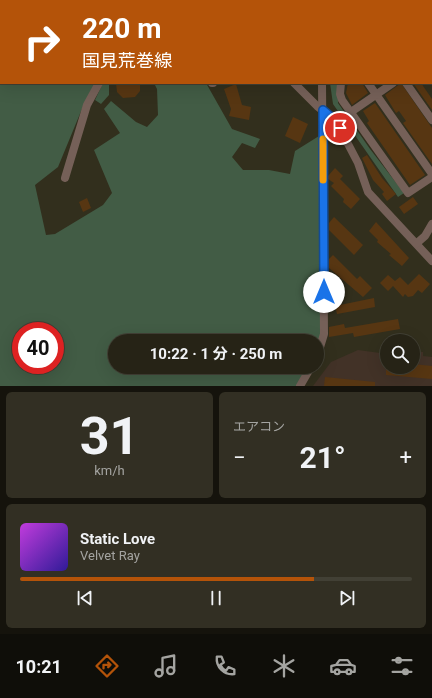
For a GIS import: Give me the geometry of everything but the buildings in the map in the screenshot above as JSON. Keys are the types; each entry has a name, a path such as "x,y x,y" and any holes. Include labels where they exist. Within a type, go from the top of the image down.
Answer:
{"street":[{"path":"65,178 87,105 98,84"},
{"path":"295,84 336,121 345,136 368,192 417,243 432,261"},
{"path":"322,84 324,334"},
{"path":"340,84 340,94 342,100 408,193 432,176 369,84"},
{"path":"351,112 392,84"},
{"path":"407,84 432,120"},
{"path":"417,243 429,235 432,224"},
{"path":"300,386 308,374"}],"shaded area":[{"path":"358,350 380,353 380,374 420,374 420,352 423,352 423,356 432,357 432,386 313,386 322,374 324,374 324,371 331,362"}],"green space":[{"path":"0,84 94,84 84,104 58,167 35,185 46,235 55,234 103,205 112,193 94,150 120,133 104,109 111,101 136,122 147,127 158,115 157,89 154,84 207,84 232,129 260,139 255,148 242,143 232,157 243,170 269,170 290,174 295,151 319,136 321,334 108,334 108,374 304,374 297,386 0,386"},
{"path":"103,84 109,84 109,95 101,104 95,100"},
{"path":"330,84 338,84 338,103 370,149 404,193 398,197 333,104"}],"slow traffic":[{"path":"323,139 323,180"}],"route":[{"path":"324,292 323,110 336,121 340,128"}]}
